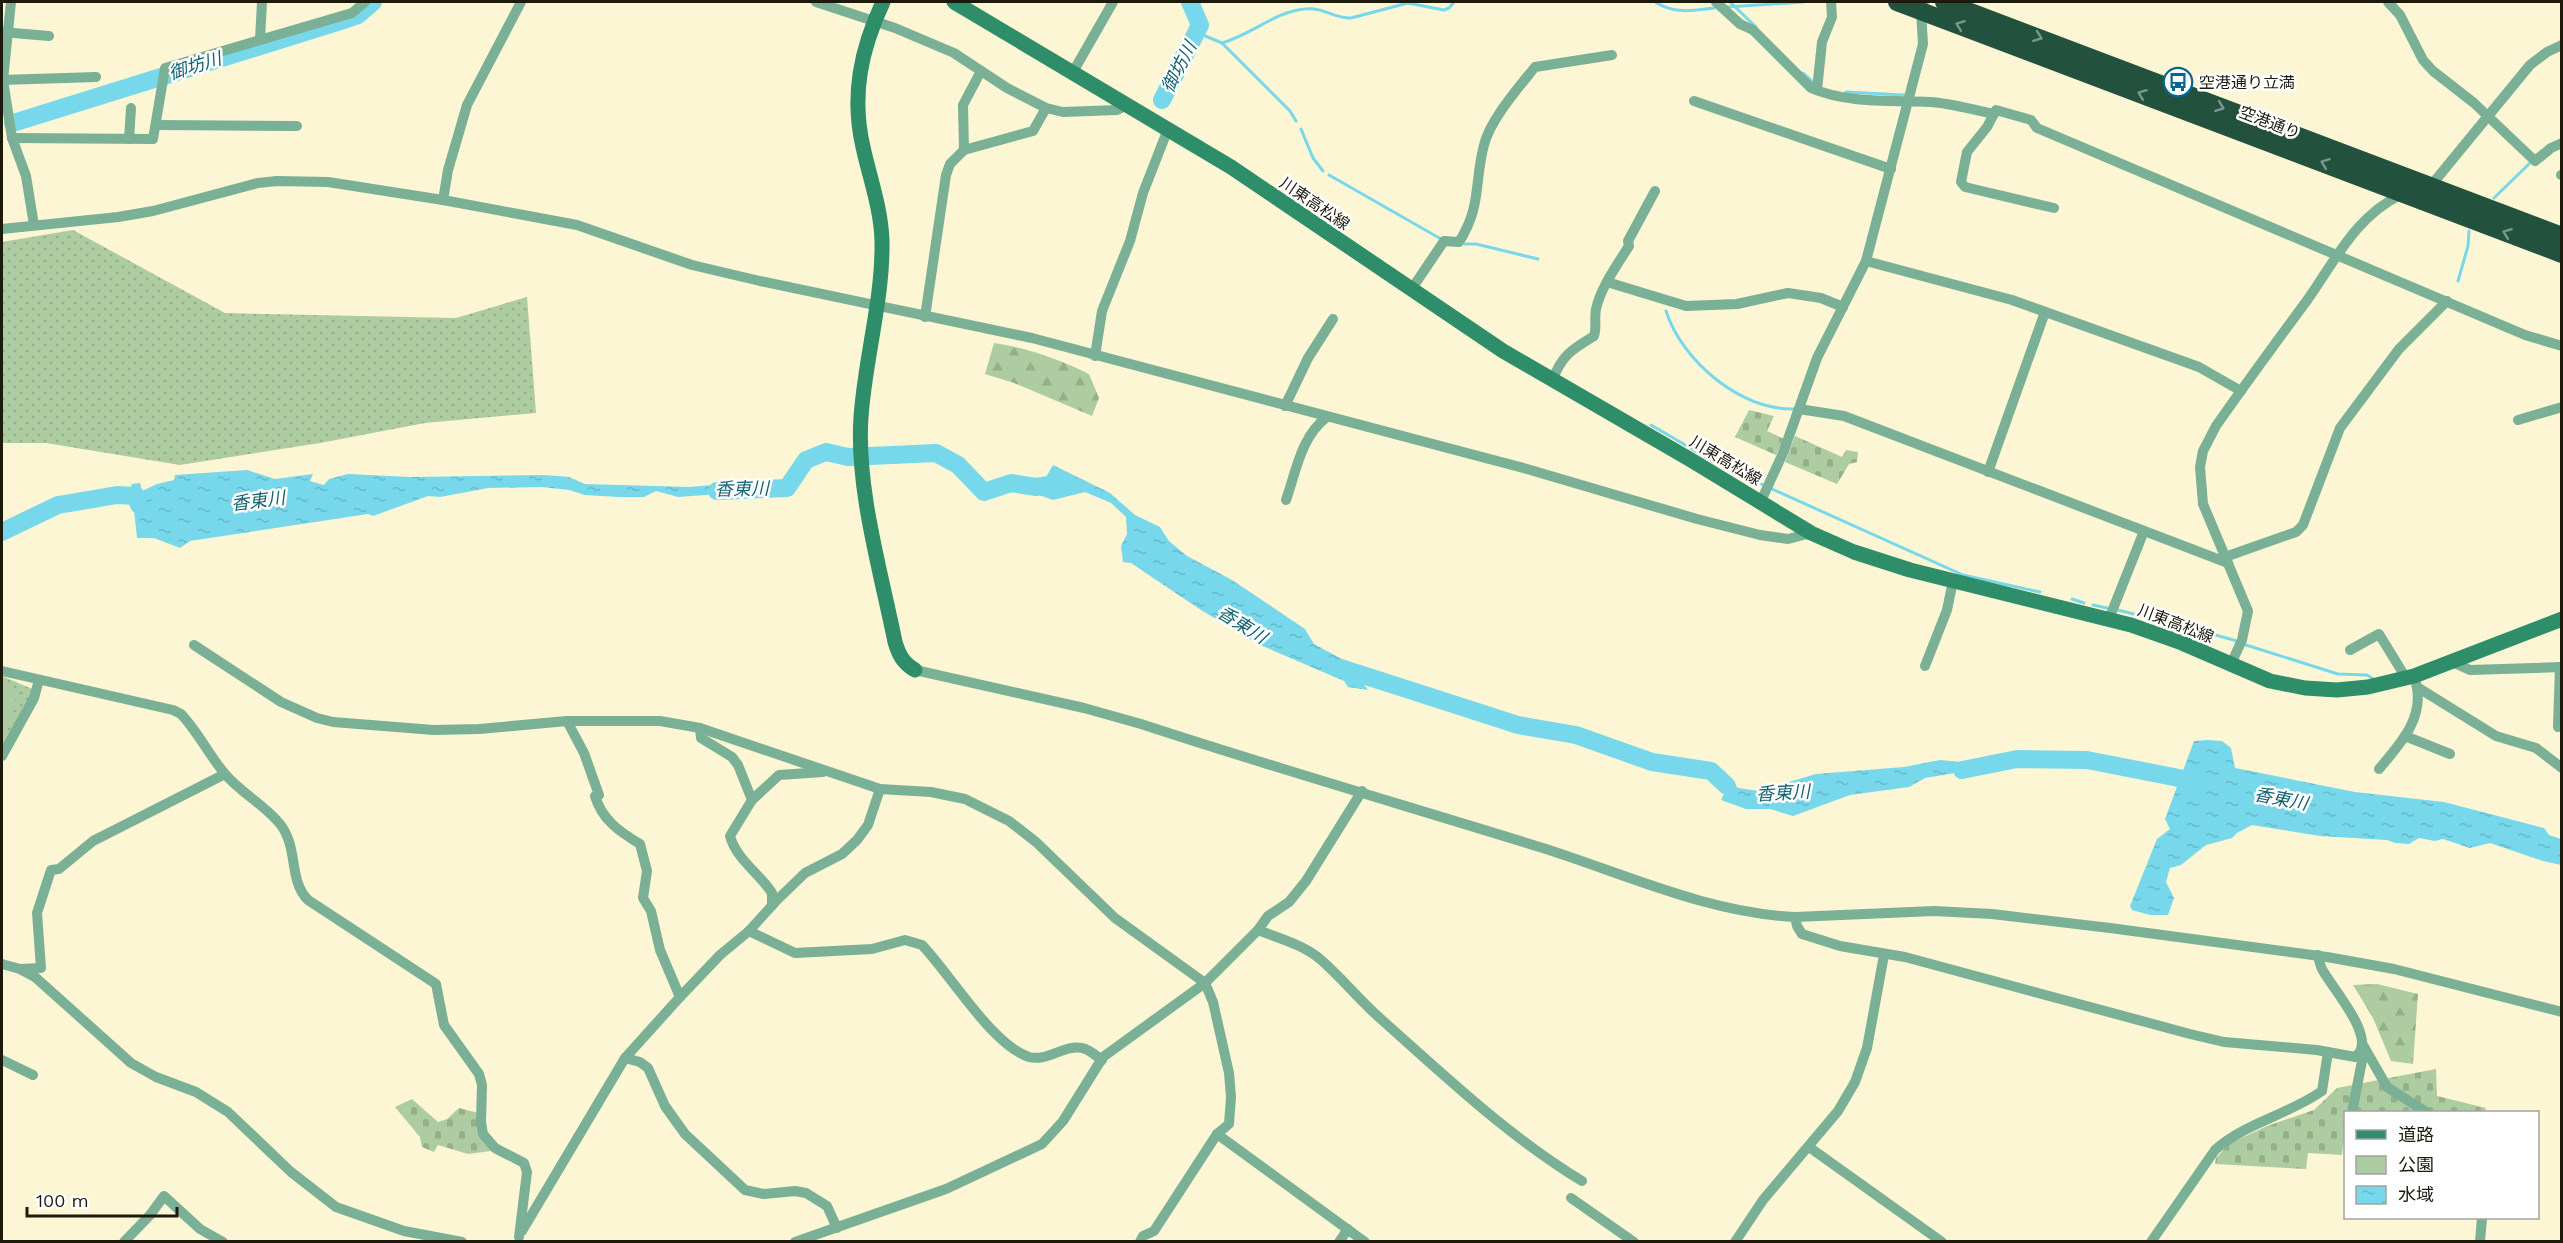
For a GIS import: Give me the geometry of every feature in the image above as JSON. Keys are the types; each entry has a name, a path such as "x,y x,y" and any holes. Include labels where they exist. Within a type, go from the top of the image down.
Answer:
{"highway":[{"name":"空港通り","path":"1897,2 1923,6 2562,254"},
{"name":"空港通り","path":"1944,2 2562,236"}],"main road":[{"path":"883,2 864,50 857,100 863,146 879,205 882,241 878,307 869,350 861,418 867,502 899,655 915,670"},
{"name":"川東高松線","path":"954,2 1231,166 1411,290 1552,381 1761,501 1811,533 1854,552 1910,570 2109,619 2182,643 2270,681 2305,688 2337,690 2412,680 2562,619"}],"street":[{"path":"11,2 4,32 2,80 8,132 26,176 34,225"},
{"path":"260,40 262,2"},
{"path":"8,132 153,139 165,69 352,13 365,2"},
{"path":"443,200 448,170 467,105 521,2"},
{"path":"816,2 895,28 954,53 1046,108 1063,112 1117,110 1127,105"},
{"path":"1073,72 1113,2"},
{"path":"1716,2 1740,24 1753,30 1811,88 1839,98 1933,102 1994,114"},
{"path":"1817,90 1822,42 1832,17 1830,2"},
{"path":"2388,2 2400,15 2423,60 2535,161 2562,143"},
{"path":"1761,501 1783,453 1817,358 1866,261 1923,44 1923,6"},
{"path":"4,32 49,36"},
{"path":"2230,664 2242,640 2248,611 2203,504 2200,467 2203,451 2216,426 2351,234 2382,203 2403,193 2431,188 2530,65 2547,51 2562,45"},
{"path":"1411,290 1444,240 1459,242 1471,225 1476,205 1484,143 1506,104 1535,67 1612,55"},
{"path":"964,150 963,105 981,71"},
{"path":"2,80 96,77"},
{"path":"1694,101 1891,170"},
{"path":"129,139 131,108"},
{"path":"925,317 946,175 950,164 964,150 1034,131 1046,108"},
{"path":"2054,208 1965,187 1961,182 1968,152 1996,110 2000,109 2031,120 2037,128 2525,335 2562,346"},
{"path":"156,125 297,126"},
{"path":"1095,356 1102,311 1130,241 1143,193 1168,129"},
{"path":"2,229 118,218 176,206 258,183 277,181 328,182 443,200 577,225 692,265 878,307 1032,338 1527,469 1760,535 1788,539 1811,533"},
{"path":"1552,381 1559,362 1571,350 1593,336 1597,326 1596,310 1607,282 1629,246 1628,241 1655,191"},
{"path":"1866,261 2012,300 2199,367 2241,391"},
{"path":"1607,282 1686,306 1737,304 1788,293 1821,298 1843,307"},
{"path":"1799,409 1844,416 2144,531 2227,560 2296,532 2302,525 2340,428 2399,348 2447,301"},
{"path":"1988,472 2045,312"},
{"path":"1285,406 1308,358 1333,319"},
{"path":"2518,420 2562,407"},
{"path":"1286,500 1307,440 1315,426 1327,417"},
{"path":"2109,619 2144,531"},
{"path":"1925,666 1947,610 1953,581"},
{"path":"2350,650 2379,634 2412,680 2496,736 2536,748 2562,768"},
{"path":"194,645 281,702 317,718 333,722 434,730 480,729 567,721 660,721 700,728 880,789 931,792 965,799 1009,821 1036,842 1115,918 1205,982 1213,1002 1229,1073 1231,1097 1229,1124 1218,1134 1154,1231 1143,1236 1140,1242"},
{"path":"2452,662 2470,670 2561,667 2558,727"},
{"path":"915,670 1084,708 1362,791 1597,865 1698,900 1747,913 1795,918 1889,912 1992,914 2318,956 2394,969 2562,1012"},
{"path":"2,671 173,710 181,714 225,774 279,823 293,850 297,883 301,893 308,900 436,984 444,1025 478,1074 482,1085 483,1134 495,1149 524,1163 527,1172 518,1239"},
{"path":"2,756 34,698 39,680"},
{"path":"2379,769 2412,725 2418,705 2412,680"},
{"path":"567,721 584,753 599,795 595,796 598,805 607,821 640,844 647,871 644,898 651,911 660,950 680,997"},
{"path":"700,728 701,738 732,757 738,765 752,800"},
{"path":"2405,736 2450,754"},
{"path":"772,905 772,893 739,854 730,836 752,800 779,776 829,771"},
{"path":"2,964 20,969 41,968 37,913 51,870 59,869 93,841 225,774"},
{"path":"518,1239 625,1058 720,955 749,931 772,905 806,873 842,854 857,840 868,825 880,789"},
{"path":"795,1242 811,1240 837,1228 946,1189 1042,1144 1063,1121 1102,1060 1205,982 1258,930 1268,916 1289,902 1306,881 1362,791"},
{"path":"1795,918 1802,933 1840,946 1905,957 2224,1042 2328,1052 2355,1057 2361,1049"},
{"path":"1258,930 1310,952 1320,959 1359,1000 1491,1116 1542,1157 1582,1180"},
{"path":"749,931 795,953 872,949 905,940 922,945 990,1028 1021,1053 1030,1058 1041,1058 1076,1048 1084,1048 1102,1060"},
{"path":"1735,1242 1763,1200 1838,1111 1854,1082 1867,1048 1884,955"},
{"path":"2318,956 2322,969 2339,993 2361,1033 2362,1061 2352,1111"},
{"path":"20,969 48,988 131,1063 156,1077 196,1092 228,1112 291,1172 336,1208 404,1231 462,1242"},
{"path":"2361,1049 2387,1087 2423,1111"},
{"path":"2151,1242 2215,1150 2228,1139 2253,1125 2308,1101 2322,1091 2328,1052"},
{"path":"625,1058 640,1062 648,1068 665,1106 685,1134 746,1190 764,1194 795,1191 806,1193 827,1206 837,1228"},
{"path":"2,1060 33,1075"},
{"path":"1218,1134 1365,1242"},
{"path":"1809,1147 1942,1242"},
{"path":"124,1242 150,1215 164,1196 200,1229 223,1242"},
{"path":"1571,1198 1634,1242"},
{"path":"2480,1242 2482,1219"},
{"path":"1339,1242 1348,1229"}],"green space":[{"path":"73,230 225,313 456,318 527,297 536,413 425,423 320,443 180,465 46,443 2,443 2,242"},
{"path":"994,343 1043,355 1089,374 1099,398 1092,416 1014,383 985,374"},
{"path":"1749,410 1774,416 1767,431 1784,439 1776,455 1735,437"},
{"path":"1795,436 1842,457 1846,450 1858,452 1857,462 1849,464 1837,484 1785,462"},
{"path":"2,676 37,691 2,752"},
{"path":"2,685 18,689 5,739 2,738"},
{"path":"2377,984 2418,994 2413,1064 2391,1061 2373,1018 2353,985"},
{"path":"2436,1069 2437,1096 2486,1108 2485,1111 2344,1111 2342,1155 2308,1153 2306,1169 2215,1164 2216,1158 2229,1144 2267,1126 2314,1110 2337,1088"},
{"path":"412,1099 438,1122 447,1119 459,1108 478,1113 491,1151 468,1154 438,1145 434,1152 422,1147 420,1137 395,1107"}],"water":[{"path":"1053,465 1110,493 1135,515 1160,527 1169,541 1187,556 1232,580 1305,629 1314,644 1360,669 1366,680 1363,683 1368,690 1348,687 1344,681 1258,644 1201,610 1131,563 1123,562 1121,546 1127,534 1126,517 1111,503 1085,492 1053,500 1036,494"},
{"path":"247,470 275,479 313,474 310,481 324,485 329,479 348,474 410,477 545,475 569,477 585,484 689,487 724,484 739,486 744,497 719,494 678,497 656,491 644,497 619,497 585,495 569,490 542,487 488,488 440,497 428,496 373,516 368,514 190,541 180,548 154,538 137,538 133,501 122,495 130,490 132,484 140,483 142,491 174,480 175,475"},
{"path":"2194,741 2222,741 2231,748 2235,768 2355,792 2444,802 2544,828 2549,835 2561,839 2561,865 2490,843 2470,848 2443,839 2435,841 2419,838 2409,844 2395,843 2387,840 2320,836 2252,825 2232,838 2206,845 2181,865 2170,868 2166,882 2174,898 2168,915 2150,915 2132,910 2130,906 2157,839 2170,829 2165,819"},
{"path":"1940,760 1990,765 1925,778 1909,787 1850,795 1793,816 1770,809 1746,809 1721,800 1725,792 1724,785 1710,774 1712,766 1724,771 1738,788 1759,791 1816,774 1904,767"}],"waterway":[{"name":"御坊川","path":"13,123 344,20 358,15 373,2"},
{"name":"御坊川","path":"1162,100 1200,25 1190,2"},
{"path":"1197,30 1222,43 1284,14 1305,9 1351,18 1408,3 1444,10 1454,2"},
{"path":"1655,2 1676,10 1714,8"},
{"path":"1730,2 1756,27"},
{"path":"1727,7 1803,2"},
{"path":"1222,43 1290,111 1296,121"},
{"path":"1803,73 1814,83"},
{"path":"1846,92 1904,95"},
{"path":"1301,129 1313,158 1323,171"},
{"path":"2494,198 2530,163"},
{"path":"1329,175 1441,239"},
{"path":"2458,281 2468,246 2469,231"},
{"path":"1465,244 1476,244 1538,259"},
{"path":"1666,311 1685,348 1716,380 1754,402 1795,409"},
{"path":"1651,425 1711,460 1963,575 2040,592"},
{"name":"香東川","path":"717,491 787,488 806,460 826,452 848,457 936,453 958,465 984,492 1011,483 1036,487 1067,482"},
{"name":"香東川","path":"2,532 58,505 117,495 136,496 139,505"},
{"path":"2072,599 2084,603"},
{"path":"2093,605 2107,608"},
{"path":"2118,610 2157,620"},
{"path":"2166,621 2237,641"},
{"path":"2246,645 2338,674 2367,675 2375,680"},
{"name":"香東川","path":"1341,668 1518,725 1576,735 1652,762 1711,771 1727,786"},
{"name":"香東川","path":"1962,770 2017,759 2087,760 2204,783"}],"place":[{"name":"空港通り立満","path":"2178,82"}]}
